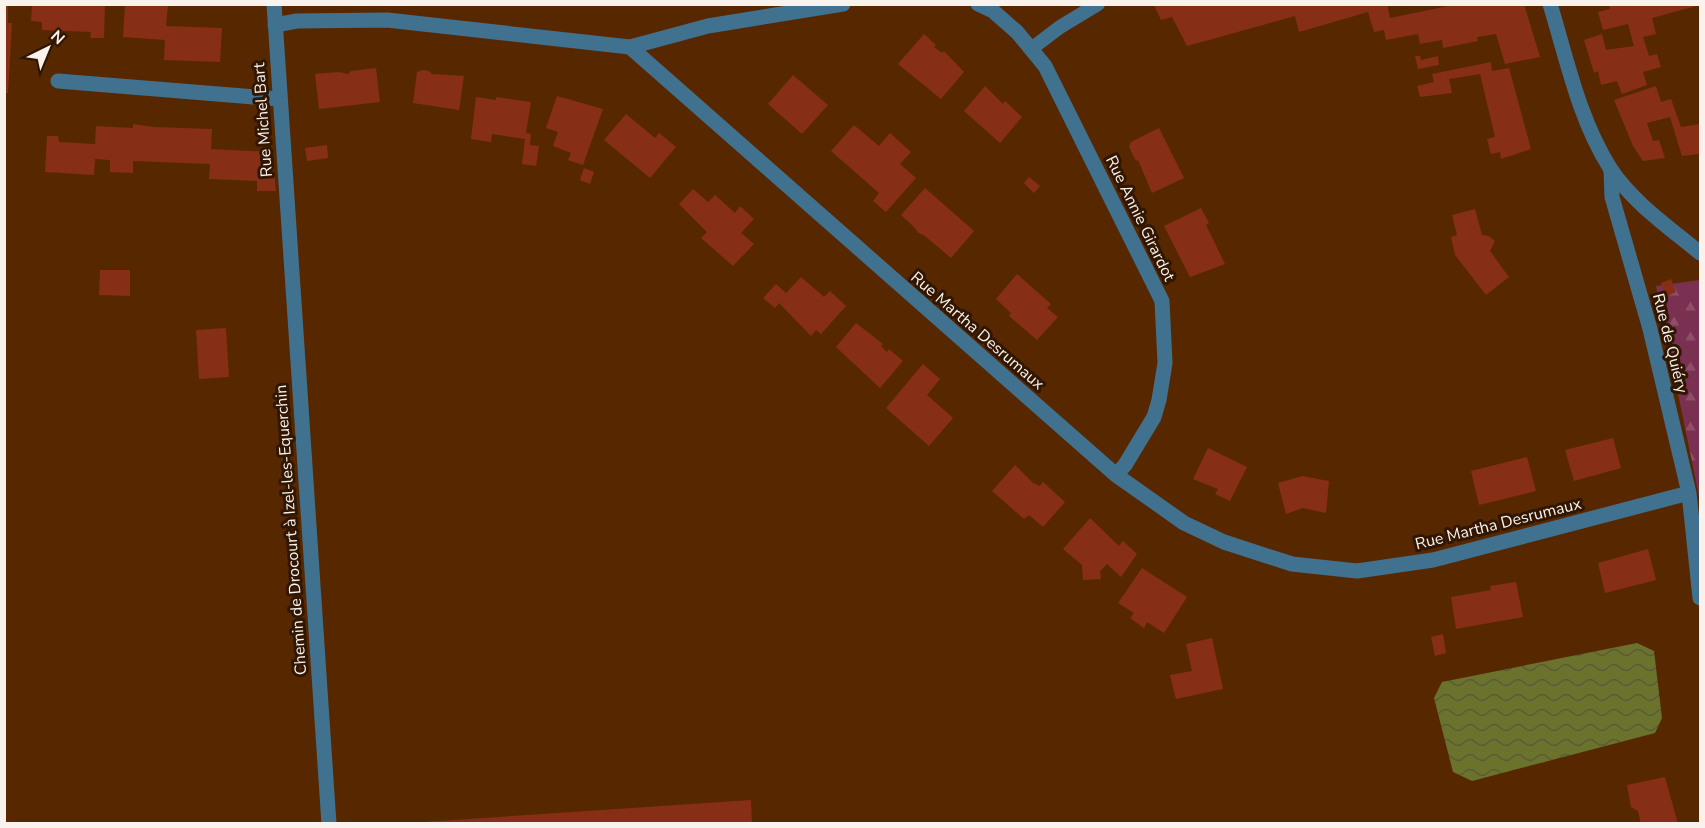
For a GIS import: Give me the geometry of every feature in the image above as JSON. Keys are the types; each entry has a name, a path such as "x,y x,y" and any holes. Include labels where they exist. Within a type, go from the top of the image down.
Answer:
{"street":[{"name":"Rue Michel Bart","path":"274,4 288,233"},
{"path":"275,25 297,21 387,20 630,47 708,26 843,4"},
{"name":"Rue Annie Girardot","path":"978,4 993,11 1017,32 1045,66 1162,301 1165,363 1159,400 1154,417 1116,475"},
{"path":"1550,4 1587,126 1611,170 1642,204 1701,253"},
{"name":"Rue Martha Desrumaux","path":"630,47 1116,475 1184,523 1224,543 1292,564 1357,571 1433,560 1689,493"},
{"path":"58,81 279,99"},
{"name":"Rue de Quiéry","path":"1611,170 1612,197 1650,330 1689,493 1701,598"},
{"name":"Chemin de Drocourt à Izel-les-Equerchin","path":"288,233 329,824"}],"lane":[{"path":"1031,49 1060,27 1098,4"}],"green space":[{"path":"1700,280 1700,501 1656,286"}],"water":[{"path":"1637,643 1654,651 1662,718 1655,733 1472,781 1453,772 1434,698 1442,682"}],"building":[{"path":"4,4 8,4 8,23 12,23 8,93 4,93"},
{"path":"32,4 105,4 104,38 90,38 91,32 42,30 42,22 31,21"},
{"path":"125,4 168,5 166,26 222,28 220,62 164,60 165,40 123,37"},
{"path":"1387,4 1390,18 1458,4 1524,4 1540,57 1505,64 1496,34 1477,37 1478,41 1443,48 1442,40 1420,44 1418,34 1386,40 1384,30 1374,32 1368,12 1299,32 1295,16 1187,46 1172,17 1161,20 1154,5"},
{"path":"1609,4 1700,5 1652,18 1656,34 1643,37 1649,56 1657,54 1661,67 1643,72 1647,85 1622,94 1617,81 1601,85 1598,71 1594,73 1584,40 1602,34 1606,50 1634,46 1628,24 1603,30 1598,12 1610,9"},
{"path":"924,34 936,45 934,47 942,53 944,51 964,72 941,99 898,64"},
{"path":"1415,56 1420,56 1421,60 1438,56 1439,65 1418,69"},
{"path":"1491,62 1492,71 1509,68 1531,149 1501,159 1500,152 1491,154 1487,139 1495,137 1480,74 1449,79 1452,93 1420,97 1417,86 1434,82 1432,74"},
{"path":"376,68 380,102 319,109 315,74 339,72 348,74 351,71"},
{"path":"422,70 432,74 464,76 459,110 413,103 417,72"},
{"path":"793,75 828,105 802,134 768,104"},
{"path":"985,86 1003,104 1005,101 1022,117 1000,143 964,111"},
{"path":"1656,86 1661,102 1671,99 1681,127 1700,124 1700,154 1682,156 1670,117 1647,123 1653,141 1659,140 1665,158 1643,161 1633,146 1614,100"},
{"path":"557,96 603,109 583,165 568,160 571,153 553,146 558,132 546,128"},
{"path":"476,97 496,100 496,97 531,102 526,133 531,134 530,145 539,146 536,166 522,164 525,139 492,134 491,142 471,139"},
{"path":"626,114 655,138 659,133 676,147 650,178 604,140"},
{"path":"133,124 212,129 211,149 272,152 276,191 257,191 257,181 209,179 210,164 133,161 133,173 110,172 110,160 95,159 94,175 45,172 47,136 58,136 59,142 95,144 96,126 133,128"},
{"path":"854,125 879,146 890,133 911,152 900,164 916,178 886,212 873,201 879,193 831,151"},
{"path":"1159,128 1184,178 1152,193 1138,160 1136,161 1129,147 1131,142"},
{"path":"327,145 328,158 307,161 305,148"},
{"path":"584,168 594,172 590,184 580,180"},
{"path":"1029,177 1040,186 1034,193 1024,183"},
{"path":"925,188 974,231 951,258 917,232 901,215"},
{"path":"693,189 708,202 715,195 735,213 740,206 754,219 741,233 754,244 733,266 701,238 707,232 679,204"},
{"path":"1201,208 1209,223 1206,225 1225,264 1190,277 1164,226"},
{"path":"1475,209 1482,235 1489,236 1495,241 1490,251 1509,277 1486,295 1455,255 1451,237 1457,235 1452,215"},
{"path":"100,270 130,270 130,296 99,295"},
{"path":"1017,274 1051,304 1047,308 1058,317 1037,340 1009,316 1011,313 996,299"},
{"path":"801,277 824,297 830,291 846,306 821,334 816,330 811,336 779,303 775,308 763,298 776,284 786,293"},
{"path":"1671,279 1676,292 1666,297 1661,283"},
{"path":"856,323 883,344 881,346 887,352 889,349 903,361 880,388 836,347"},
{"path":"226,328 229,377 199,379 196,330"},
{"path":"923,364 940,379 927,395 953,418 929,446 886,408"},
{"path":"1613,438 1621,468 1574,481 1565,450"},
{"path":"1208,448 1247,467 1230,501 1215,494 1218,489 1193,479"},
{"path":"1527,457 1536,491 1479,505 1471,471"},
{"path":"1015,465 1033,483 1040,486 1043,482 1065,502 1043,527 1029,515 1024,519 992,491"},
{"path":"1302,476 1329,481 1326,513 1303,508 1286,514 1278,483"},
{"path":"1090,518 1119,546 1123,541 1137,554 1121,577 1107,564 1100,571 1101,579 1083,580 1082,565 1063,549"},
{"path":"1648,549 1656,580 1605,593 1598,563"},
{"path":"1142,568 1187,597 1164,633 1147,622 1144,628 1130,618 1134,613 1118,603"},
{"path":"1516,582 1523,617 1456,629 1451,597 1491,590 1490,586"},
{"path":"1443,634 1446,653 1435,656 1431,637"},
{"path":"1212,638 1223,689 1176,699 1170,675 1192,671 1186,644"},
{"path":"1665,777 1678,824 1641,824 1638,811 1631,807 1627,785"},
{"path":"751,800 752,824 424,824 424,822"}]}
